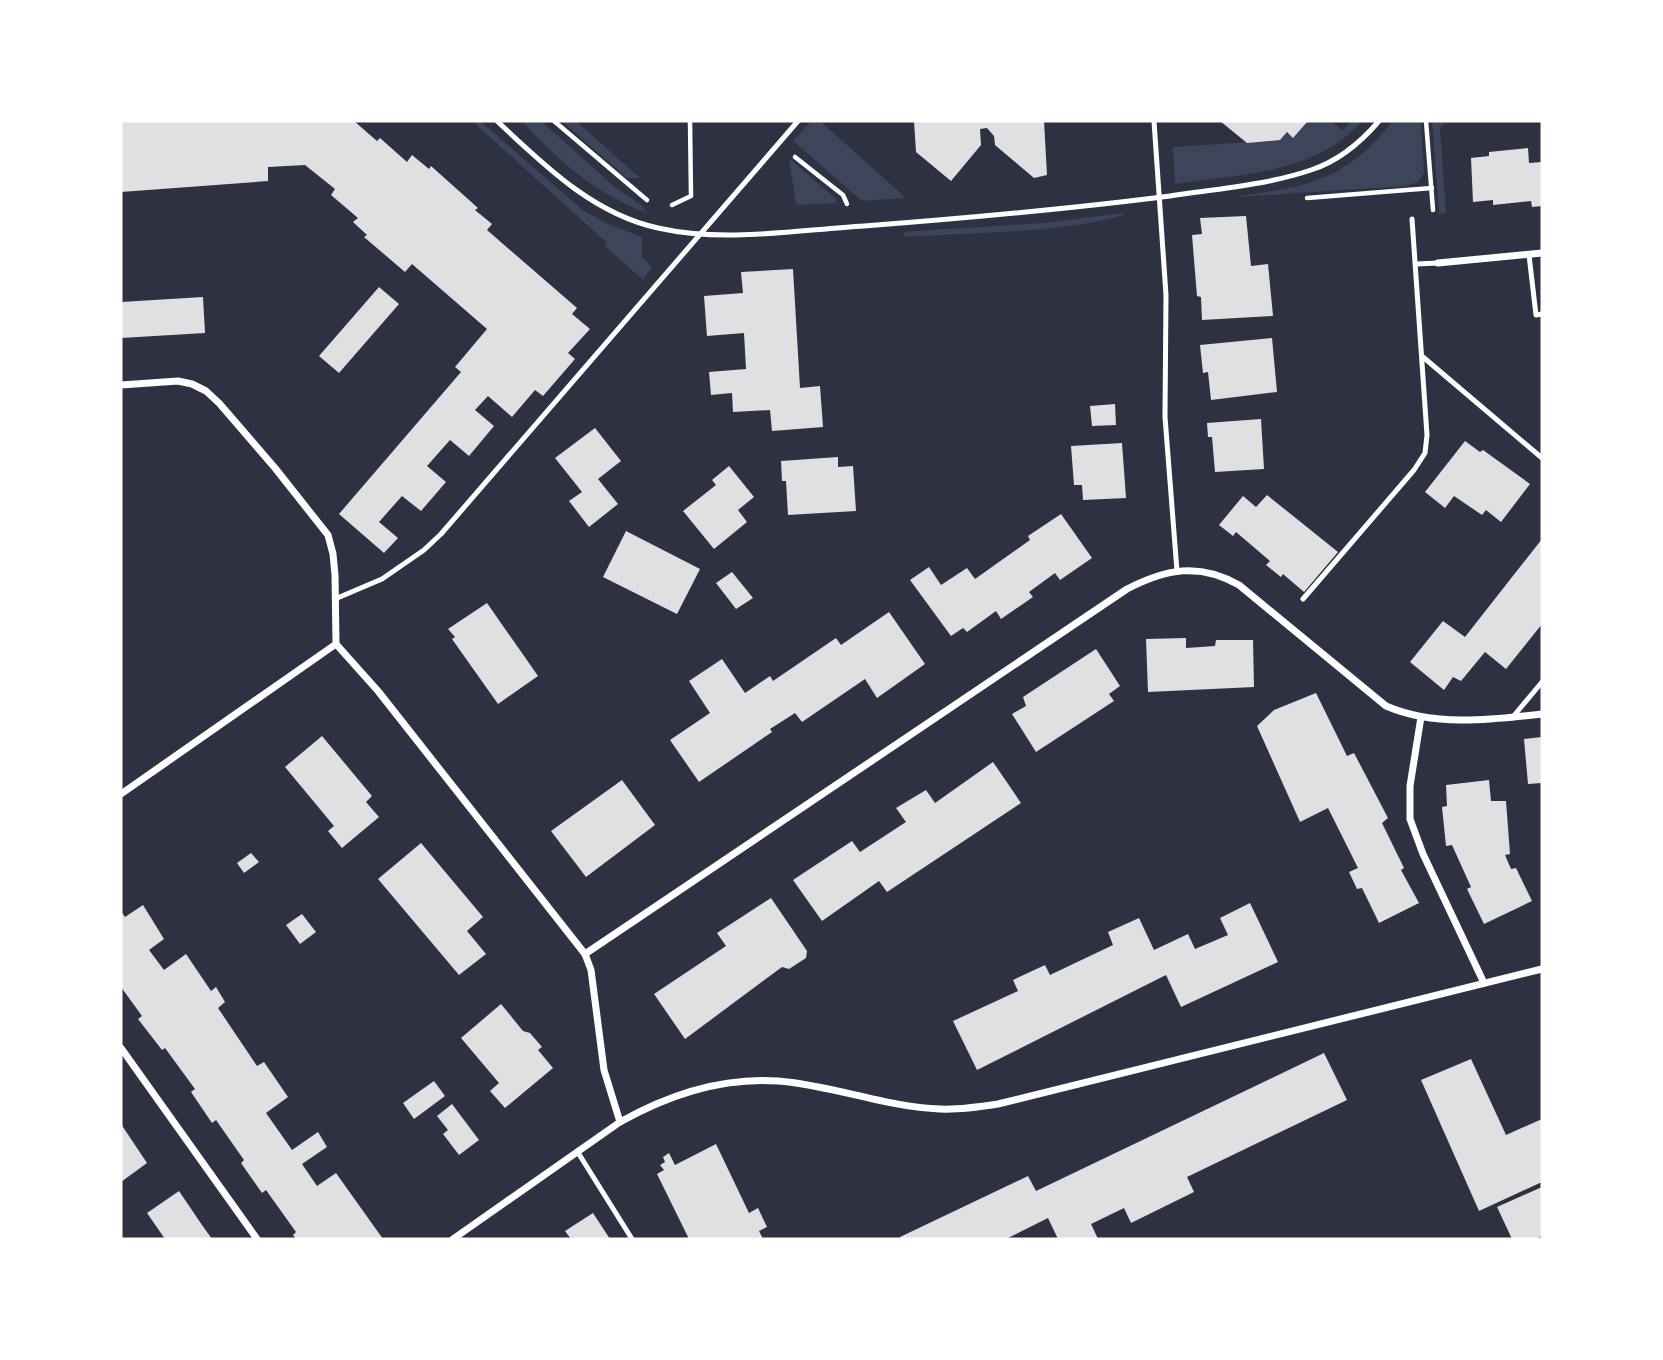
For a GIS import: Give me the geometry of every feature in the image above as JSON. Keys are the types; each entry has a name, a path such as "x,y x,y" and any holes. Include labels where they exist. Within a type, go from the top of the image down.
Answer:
{"street":[{"path":"1438,263 1542,253"},
{"path":"121,384 178,381 199,388 219,403 328,535 333,554 336,644 378,691 585,954 591,970 604,1070 620,1122"},
{"path":"585,954 1127,589 1150,577 1177,571 1207,571 1224,576 1239,585 1386,706 1438,720 1511,718 1542,714"},
{"path":"121,794 336,644"},
{"path":"1421,717 1410,786 1410,819 1423,854 1484,983"},
{"path":"453,1239 620,1122 642,1109 696,1089 751,1081 802,1084 921,1108 970,1108 998,1104 1542,969"},
{"path":"121,1048 257,1239"}],"lane":[{"path":"497,121 583,196 609,211 657,228 699,234 746,234 1020,214 1160,197 1281,178 1313,170 1342,155 1379,121"},
{"path":"504,121 518,140"},
{"path":"335,599 382,579 424,550 441,534 798,121"},
{"path":"1154,121 1166,295 1165,417 1177,571"},
{"path":"1303,599 1420,461 1427,445 1412,219"},
{"path":"1529,255 1536,315 1542,314"},
{"path":"1416,264 1438,263"},
{"path":"1423,357 1542,458"},
{"path":"1511,718 1542,682"},
{"path":"578,1152 632,1239"}],"path":[{"path":"554,121 650,202"},
{"path":"671,206 691,196 690,121"},
{"path":"1426,121 1434,213"},
{"path":"778,144 843,195 849,208"}],"shaded area":[{"path":"472,121 480,121 583,210 608,224 642,237 642,257 652,267 643,280 605,246 607,243"},
{"path":"522,121 541,121 616,188 640,204 647,213 611,197 579,175"},
{"path":"562,121 576,121 640,178 627,178"},
{"path":"811,121 820,121 906,198 862,201 793,141"},
{"path":"1308,121 1331,121 1342,130 1351,121 1362,121 1344,139 1300,162 1250,174 1175,184 1173,147 1279,140 1287,132 1293,138"},
{"path":"1393,121 1421,121 1424,173 1418,182 1406,186 1237,197 1285,189 1324,177 1359,156"},
{"path":"1432,121 1446,121 1440,128 1446,213 1439,214"},
{"path":"789,158 836,199 836,203 796,205"},
{"path":"1124,215 1097,221 1043,229 905,237 903,232 1043,223"}],"building":[{"path":"121,121 354,121 377,141 380,138 407,162 412,155 429,169 431,166 492,224 487,230 577,308 572,314 590,329 568,353 575,359 543,396 535,390 512,417 488,396 475,410 494,426 469,456 450,440 427,466 446,482 421,511 402,496 379,522 398,538 384,553 339,514 461,372 455,367 487,329 412,264 405,272 364,237 367,235 353,222 358,218 331,195 335,189 305,165 268,167 268,181 121,192"},
{"path":"914,121 1044,121 1047,175 1034,178 995,145 994,136 987,128 980,129 981,145 951,181 916,152"},
{"path":"1220,121 1308,121 1293,138 1287,132 1280,140 1247,143"},
{"path":"1528,148 1529,163 1542,162 1542,206 1532,207 1531,201 1493,205 1493,200 1473,202 1471,158 1489,156 1489,152"},
{"path":"1246,216 1251,266 1268,264 1273,316 1202,320 1201,297 1197,296 1192,235 1202,234 1200,218"},
{"path":"793,269 800,388 820,386 823,427 772,431 770,410 733,412 732,393 711,395 709,372 746,369 744,333 707,336 704,296 743,293 741,272"},
{"path":"379,287 399,304 339,373 319,356"},
{"path":"203,297 205,333 121,338 121,302"},
{"path":"1272,338 1277,392 1211,400 1208,372 1203,373 1200,345"},
{"path":"1115,404 1116,425 1092,426 1090,406"},
{"path":"1261,419 1264,469 1215,472 1212,437 1208,437 1207,423"},
{"path":"595,428 621,461 598,479 618,504 589,527 569,501 582,492 555,458"},
{"path":"1465,441 1480,452 1483,450 1530,484 1501,522 1486,510 1482,515 1454,496 1445,508 1425,492"},
{"path":"1122,443 1126,498 1083,500 1082,485 1074,485 1071,446"},
{"path":"838,457 838,467 853,466 856,511 788,515 786,481 782,481 781,461"},
{"path":"729,466 754,497 738,510 747,522 714,549 683,511 716,485 712,480"},
{"path":"1267,495 1338,552 1304,592 1283,574 1281,577 1266,565 1270,561 1236,532 1233,536 1219,525 1243,496 1256,507"},
{"path":"1061,514 1092,558 1060,580 1055,573 1029,592 1033,597 1001,619 996,611 967,632 963,628 951,636 910,580 929,567 941,585 967,568 975,579 1030,540 1028,536"},
{"path":"626,531 700,569 677,614 603,577"},
{"path":"1542,539 1542,624 1506,669 1485,652 1461,681 1453,677 1444,690 1410,662 1443,621 1465,637"},
{"path":"732,572 753,598 736,609 716,583"},
{"path":"487,603 538,676 498,704 452,639 455,637 448,629"},
{"path":"889,612 925,664 877,698 865,679 802,722 795,713 699,782 670,740 710,713 689,681 722,659 745,693 770,676 773,681 836,638 841,645"},
{"path":"1186,638 1186,648 1215,646 1216,640 1253,640 1254,687 1148,692 1146,639"},
{"path":"1096,649 1120,686 1109,694 1114,701 1036,752 1012,714 1026,706 1023,697"},
{"path":"1316,693 1347,756 1354,753 1388,818 1382,823 1404,868 1401,870 1419,903 1379,923 1362,888 1357,889 1349,872 1358,868 1328,808 1300,822 1257,726 1274,710"},
{"path":"322,736 372,796 366,802 379,817 342,848 328,831 334,826 285,767"},
{"path":"1542,737 1542,783 1528,784 1524,739"},
{"path":"993,762 1021,803 887,892 879,881 822,921 793,880 852,841 860,852 906,822 896,808 926,790 935,803"},
{"path":"622,780 655,825 586,877 551,831"},
{"path":"1489,780 1491,801 1506,801 1510,854 1505,855 1511,869 1516,868 1532,901 1484,924 1467,889 1471,887 1452,845 1446,846 1442,807 1447,806 1446,785"},
{"path":"421,843 483,917 467,931 486,954 459,975 378,879"},
{"path":"251,853 259,862 244,873 237,863"},
{"path":"771,898 807,951 806,958 789,969 782,967 685,1039 654,994 726,946 717,933"},
{"path":"1250,903 1278,962 1181,1007 1166,975 977,1070 953,1021 1018,991 1013,980 1045,965 1050,975 1113,945 1108,932 1139,918 1154,950 1188,934 1195,949 1228,935 1220,918"},
{"path":"143,905 164,939 149,950 164,970 186,954 211,991 216,987 225,1002 218,1008 257,1066 264,1062 288,1097 266,1113 292,1150 318,1132 327,1147 302,1164 317,1186 336,1173 383,1239 296,1239 293,1235 296,1232 266,1190 262,1193 241,1163 244,1160 216,1120 212,1123 191,1092 195,1089 165,1048 162,1050 138,1019 142,1016 121,987 121,911 125,917"},
{"path":"302,914 316,932 300,944 286,925"},
{"path":"501,1004 523,1031 530,1033 542,1047 538,1050 553,1068 505,1108 490,1091 499,1083 461,1038"},
{"path":"1324,1053 1347,1100 1187,1177 1194,1192 1131,1223 1124,1208 1091,1224 1098,1239 1058,1239 1048,1218 1006,1239 900,1237 1028,1176 1036,1191"},
{"path":"1471,1059 1506,1135 1542,1119 1542,1182 1479,1211 1421,1080"},
{"path":"434,1081 445,1096 414,1119 403,1103"},
{"path":"452,1104 479,1140 459,1155 443,1134 448,1130 437,1116"},
{"path":"121,1124 147,1163 121,1182"},
{"path":"716,1144 749,1213 758,1208 767,1227 759,1231 763,1239 689,1239 657,1174 664,1170 660,1165 665,1162 663,1157 669,1153 675,1165"},
{"path":"1542,1187 1542,1236 1535,1239 1512,1239 1497,1207"},
{"path":"179,1191 212,1239 165,1239 147,1213"},
{"path":"593,1213 610,1239 571,1239 565,1231"}]}
